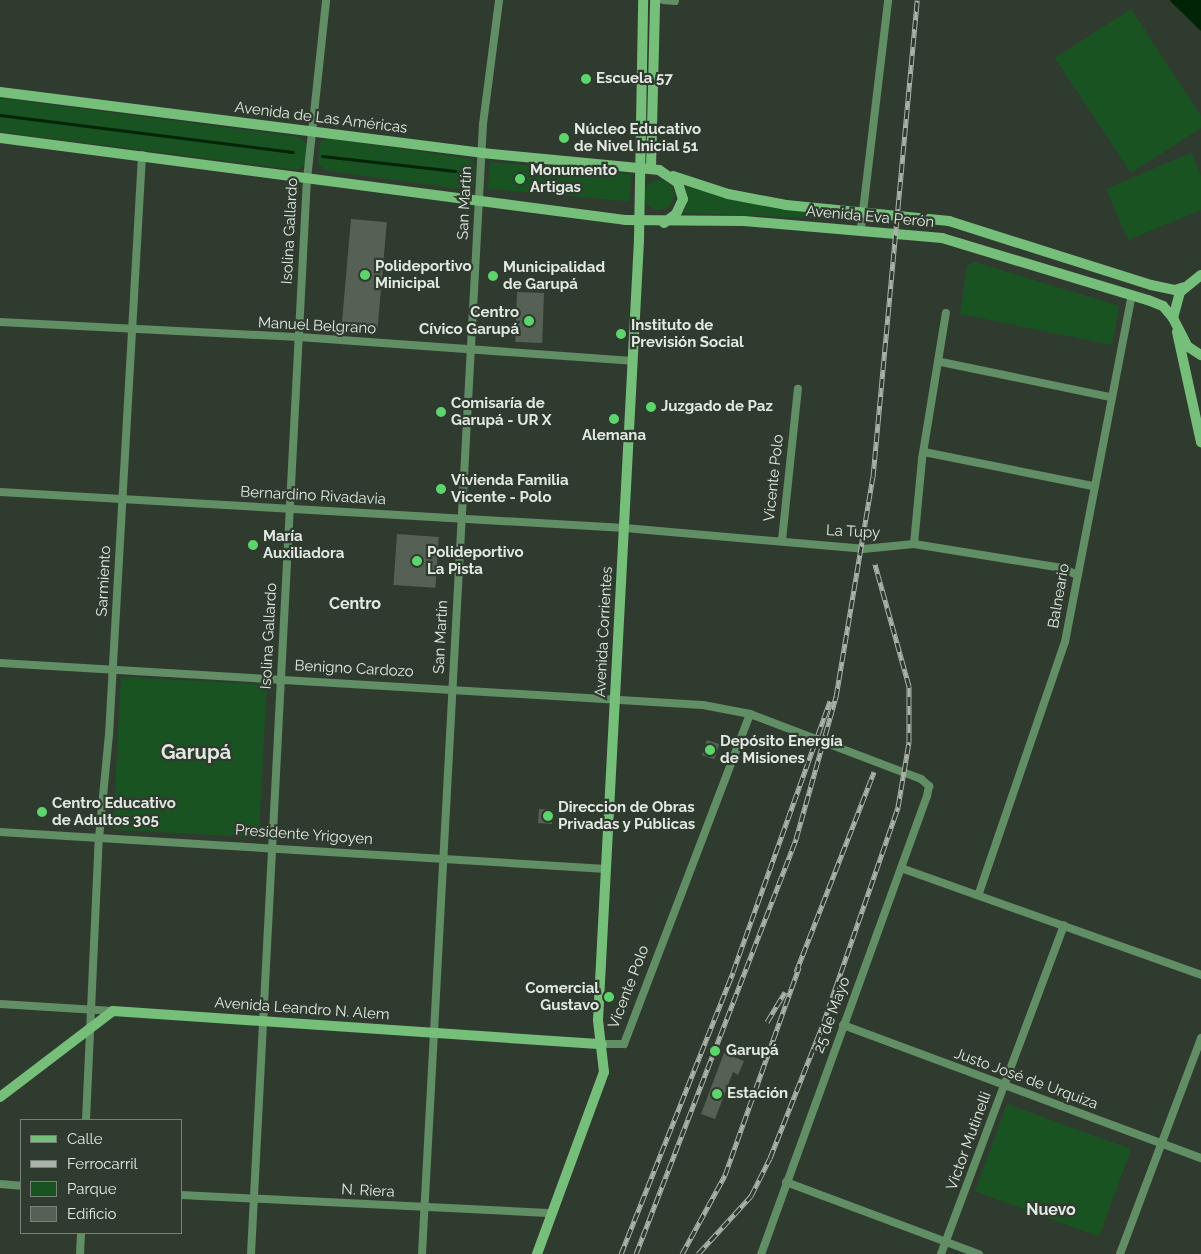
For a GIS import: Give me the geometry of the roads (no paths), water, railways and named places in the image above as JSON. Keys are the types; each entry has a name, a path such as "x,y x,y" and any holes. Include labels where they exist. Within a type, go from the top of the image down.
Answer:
{"main road":[{"name":"Avenida Corrientes","path":"602,1044 598,1020 625,528 640,169 643,0"},
{"path":"651,169 656,0"},
{"name":"Avenida de Las Américas","path":"0,92 482,153 651,169"},
{"path":"0,138 638,221"},
{"name":"Avenida Eva Perón","path":"651,169 728,194 861,213 949,221 1151,285 1175,290 1184,287"},
{"path":"663,223 676,214 683,200 683,192 670,175"},
{"name":"Avenida Eva Perón","path":"638,221 663,223 744,221 861,228 962,243 1163,306 1173,318"},
{"path":"1201,275 1184,287 1174,305 1173,318 1201,442"},
{"path":"1177,332 1186,346 1201,355"},
{"path":"0,1097 113,1011"},
{"name":"Avenida Leandro N. Alem","path":"113,1011 602,1044"},
{"name":"Vicente Polo","path":"537,1254 600,1085 604,1072 602,1044"}],"street":[{"name":"Isolina Gallardo","path":"251,1254 307,179 326,0"},
{"name":"San Martín","path":"422,1254 479,200 482,153 499,0"},
{"path":"663,0 675,2"},
{"path":"861,228 861,213 888,0"},
{"name":"Sarmiento","path":"86,1119 99,838 113,670 142,155"},
{"name":"Balneario","path":"979,893 1065,642 1110,397 1132,295"},
{"path":"914,544 924,452 941,362 946,313"},
{"name":"Manuel Belgrano","path":"0,322 132,331 298,337 632,360"},
{"path":"941,362 1110,397"},
{"name":"Vicente Polo","path":"782,540 798,389"},
{"path":"924,452 1093,486"},
{"name":"Bernardino Rivadavia","path":"0,492 625,528"},
{"name":"La Tupy","path":"625,528 782,540 863,549 914,544 1062,568 1076,575"},
{"name":"Benigno Cardozo","path":"0,663 616,698 750,714 905,771 929,786"},
{"name":"Vicente Polo","path":"602,1044 624,1044 750,714"},
{"name":"25 de Mayo","path":"761,1254 929,786"},
{"name":"Presidente Yrigoyen","path":"0,832 271,846 606,869"},
{"path":"901,868 979,893 1201,976"},
{"name":"Victor Mutinelli","path":"941,1254 1064,925"},
{"name":"Avenida Leandro N. Alem","path":"0,1004 113,1011"},
{"name":"Justo José de Urquiza","path":"842,1024 1201,1158"},
{"path":"1120,1254 1201,1038"},
{"path":"786,1182 979,1254"},
{"path":"0,1184 20,1186"},
{"name":"N. Riera","path":"182,1195 553,1213"},
{"path":"80,1254 81,1234"}],"waterway":[{"path":"0,115 293,152"},
{"path":"322,156 455,171"}],"railway":[{"path":"636,1254 796,839 836,697 873,477 917,0"},
{"path":"698,1254 751,1196 770,1158 823,1024 898,807 909,742 909,686 875,564"},
{"path":"621,1254 733,972 830,701"},
{"path":"796,972 874,772"},
{"path":"682,1254 725,1175 799,967"},
{"path":"767,1022 785,992"}],"place":[{"name":"Escuela 57","path":"586,79"},
{"name":"Núcleo Educativo de Nivel Inicial 51","path":"564,138"},
{"name":"Monumento Artigas","path":"520,179"},
{"name":"Polideportivo Minicipal","path":"365,275"},
{"name":"Municipalidad de Garupá","path":"493,276"},
{"name":"Centro Cívico Garupá","path":"529,321"},
{"name":"Instituto de Previsión Social","path":"621,334"},
{"name":"Juzgado de Paz","path":"651,407"},
{"name":"Comisaría de Garupá - UR X","path":"441,412"},
{"name":"Alemana","path":"614,419"},
{"name":"Vivienda Familia Vicente - Polo","path":"441,489"},
{"name":"María Auxiliadora","path":"253,545"},
{"name":"Polideportivo La Pista","path":"417,561"},
{"name":"Depósito Energía de Misiones","path":"710,750"},
{"name":"Centro Educativo de Adultos 305","path":"42,812"},
{"name":"Direccion de Obras Privadas y Públicas","path":"548,816"},
{"name":"Comercial Gustavo","path":"609,997"},
{"name":"Garupá","path":"715,1051"},
{"name":"Estación","path":"717,1094"}],"district":[{"name":"Centro","path":"355,604"},
{"name":"Garupá","path":"196,752"},
{"name":"Nuevo","path":"1051,1210"}]}
